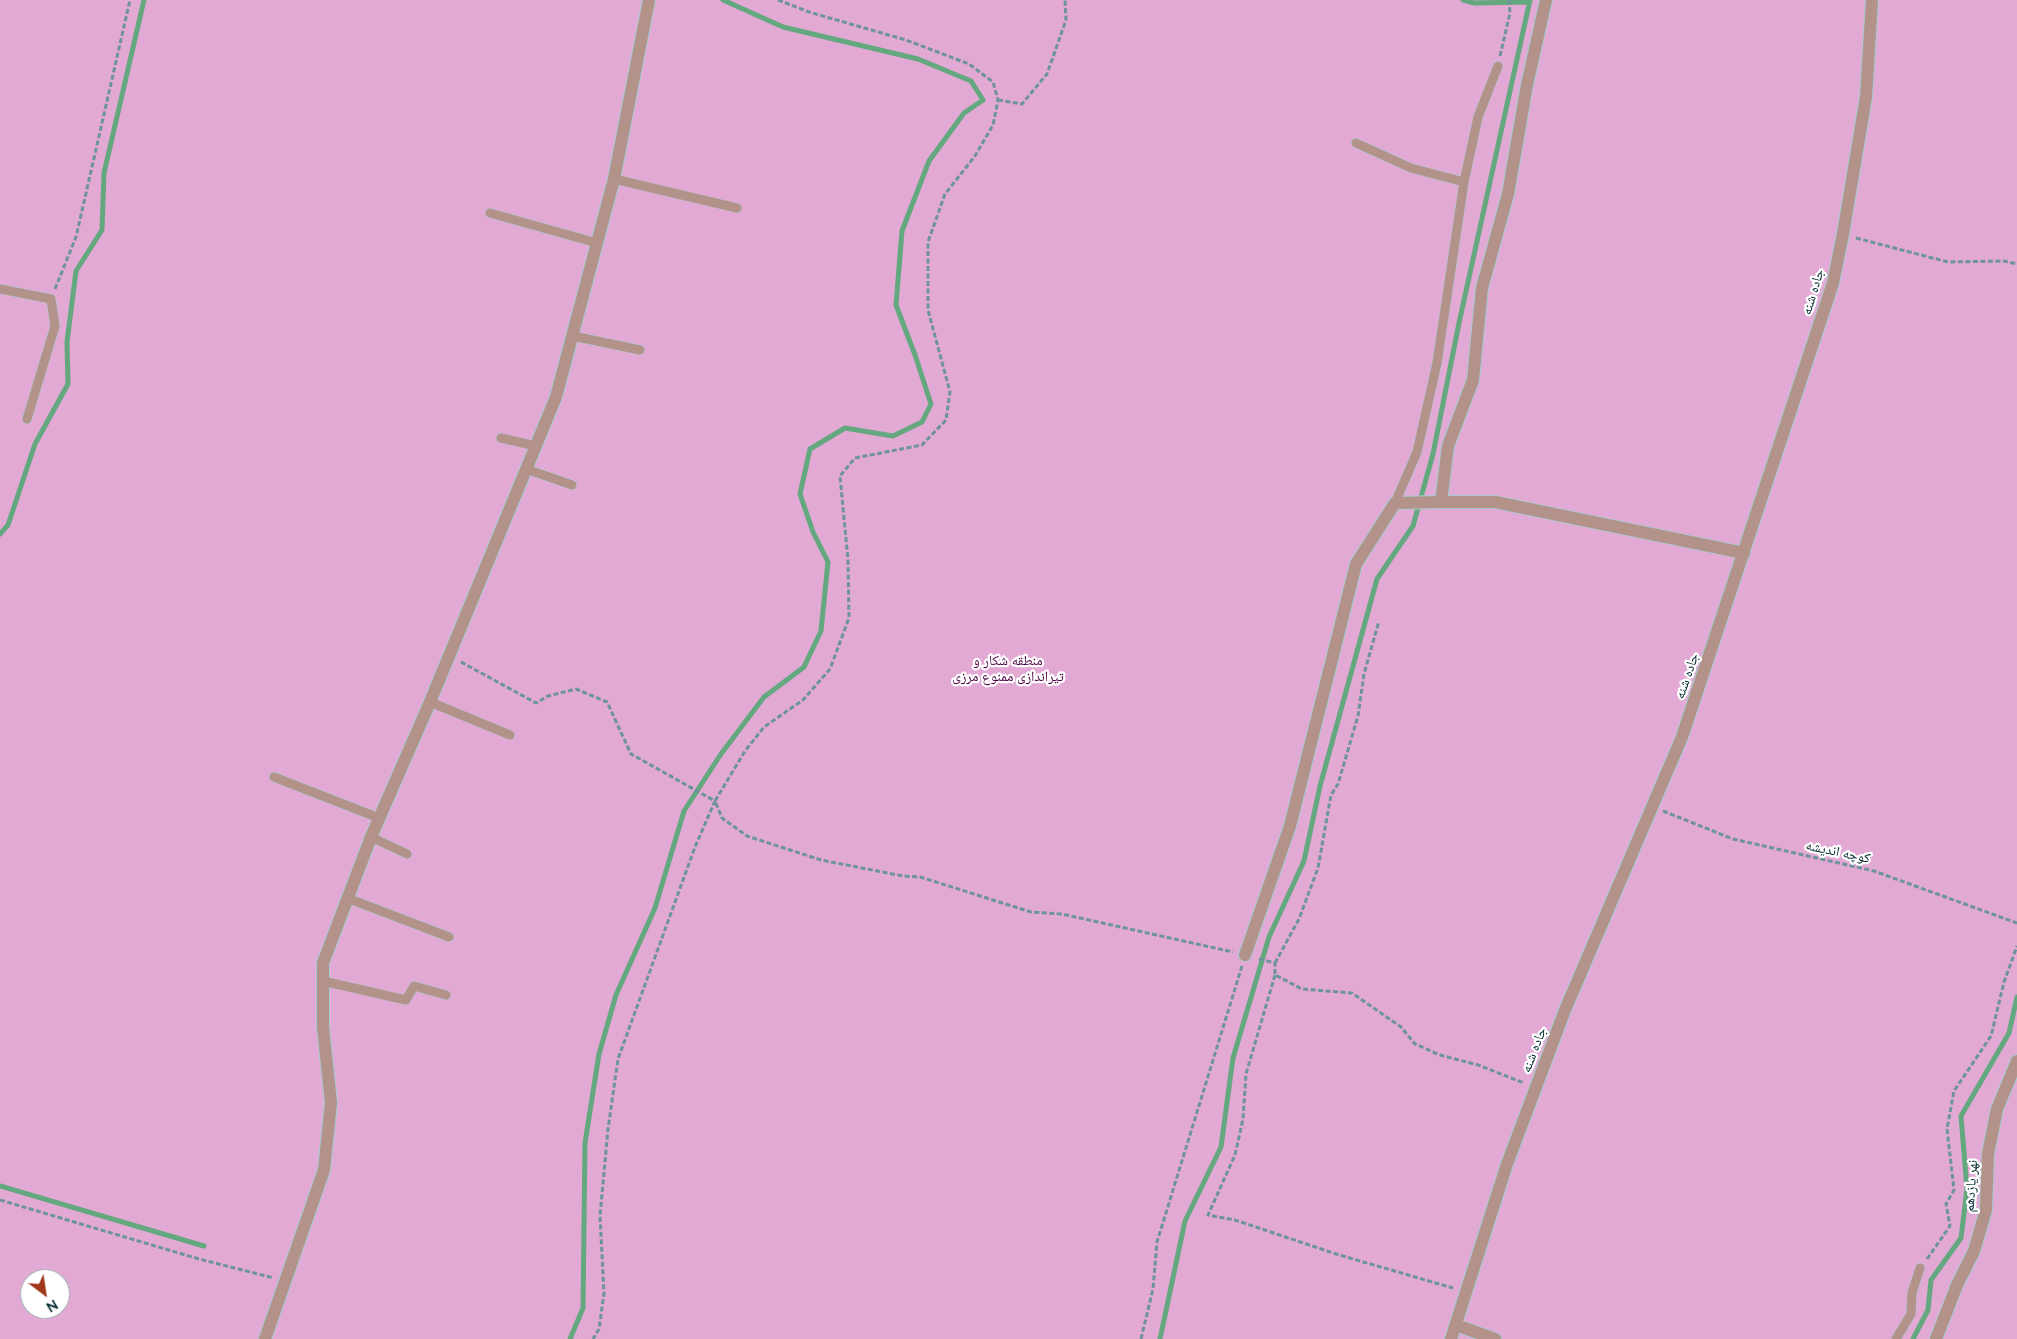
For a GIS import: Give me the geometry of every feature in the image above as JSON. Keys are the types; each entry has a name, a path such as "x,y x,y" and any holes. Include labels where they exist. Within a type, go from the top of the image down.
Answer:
{"street":[{"path":"265,1339 324,1170 331,1103 323,1027 322,962 370,837 430,702 556,397 614,179 649,0"},
{"path":"1436,502 1448,446 1473,380 1482,288 1508,194 1527,85 1546,0"},
{"name":"جاده شنه","path":"1451,1339 1507,1164 1565,1010 1682,737 1832,283 1843,234 1866,97 1872,0"},
{"path":"1249,956 1290,826 1356,564 1395,503 1495,502 1744,553"},
{"name":"نهر یازدهم","path":"1936,1339 1979,1235 1986,1210 1988,1154 1998,1109 2017,1061"},
{"path":"1456,1325 1495,1339"}],"lane":[{"path":"1395,503 1419,443 1437,363 1464,182 1478,116 1498,66"},
{"path":"1356,143 1411,168 1464,182"},
{"path":"614,179 738,208"},
{"path":"490,213 597,243"},
{"path":"0,289 51,299 55,326 27,419"},
{"path":"573,336 640,350"},
{"path":"501,438 536,446"},
{"path":"526,470 572,485"},
{"path":"430,702 510,734"},
{"path":"274,777 379,818"},
{"path":"370,837 408,854"},
{"path":"347,898 449,937"},
{"path":"323,981 406,1000 414,986 446,995"},
{"path":"1896,1339 1911,1314 1912,1293 1920,1268"}],"path":[{"path":"51,299 76,237 130,0"},
{"path":"593,1339 599,1329 604,1293 600,1216 608,1129 618,1059 695,847 715,801 745,751 764,727 803,700 830,669 849,618 848,560 840,476 855,458 922,446 946,420 950,392 928,310 928,242 945,194 975,156 993,125 998,100 993,82 968,64 906,40 810,12 778,0"},
{"path":"998,100 1022,104 1047,74 1066,20 1065,0"},
{"path":"1498,66 1510,12 1509,0"},
{"path":"1843,234 1948,262 2004,261 2017,264"},
{"path":"1378,621 1364,674 1358,716 1338,784 1331,795 1318,868 1299,919 1273,963 1276,975 1246,1074 1243,1119 1235,1155 1208,1215 1235,1220 1336,1254 1466,1292"},
{"path":"449,656 536,703 548,696 576,689 607,702 631,754 715,801 722,818 747,836 821,860 903,876 920,877 1031,912 1062,914 1273,963"},
{"name":"کوچه اندیشه","path":"1653,807 1733,840 1874,871 2017,923"},
{"path":"1920,1268 1950,1226 1946,1204 1954,1190 1947,1129 1954,1091 1991,1036 2004,982 2017,946"},
{"path":"1141,1339 1153,1289 1158,1242 1249,956"},
{"path":"1276,975 1302,989 1352,993 1400,1027 1415,1044 1440,1056 1478,1065 1536,1088"},
{"path":"0,1200 199,1259 285,1281"}],"green space":[{"name":"منطقه شکار و تیراندازی ممنوع مرزی","path":"0,0 2017,0 2017,1339 0,1339"}],"waterway":[{"path":"0,534 8,525 35,444 68,384 67,342 76,271 102,230 104,173 144,0"},
{"path":"570,1339 583,1308 585,1143 599,1054 616,995 655,908 684,811 721,754 764,697 804,667 821,631 828,562 813,532 800,494 810,449 845,428 893,436 922,422 931,404 896,305 902,231 929,161 964,113 983,100 971,81 918,59 783,27 723,0"},
{"path":"1463,0 1474,3 1530,2"},
{"path":"1160,1339 1185,1221 1221,1147 1233,1058 1269,937 1304,861 1320,786 1377,579 1413,526 1433,454 1459,323 1530,0"},
{"path":"1913,1339 1928,1310 1931,1280 1961,1238 1967,1189 1961,1116 2009,1033 2017,997"},
{"path":"0,1186 204,1246"}]}
